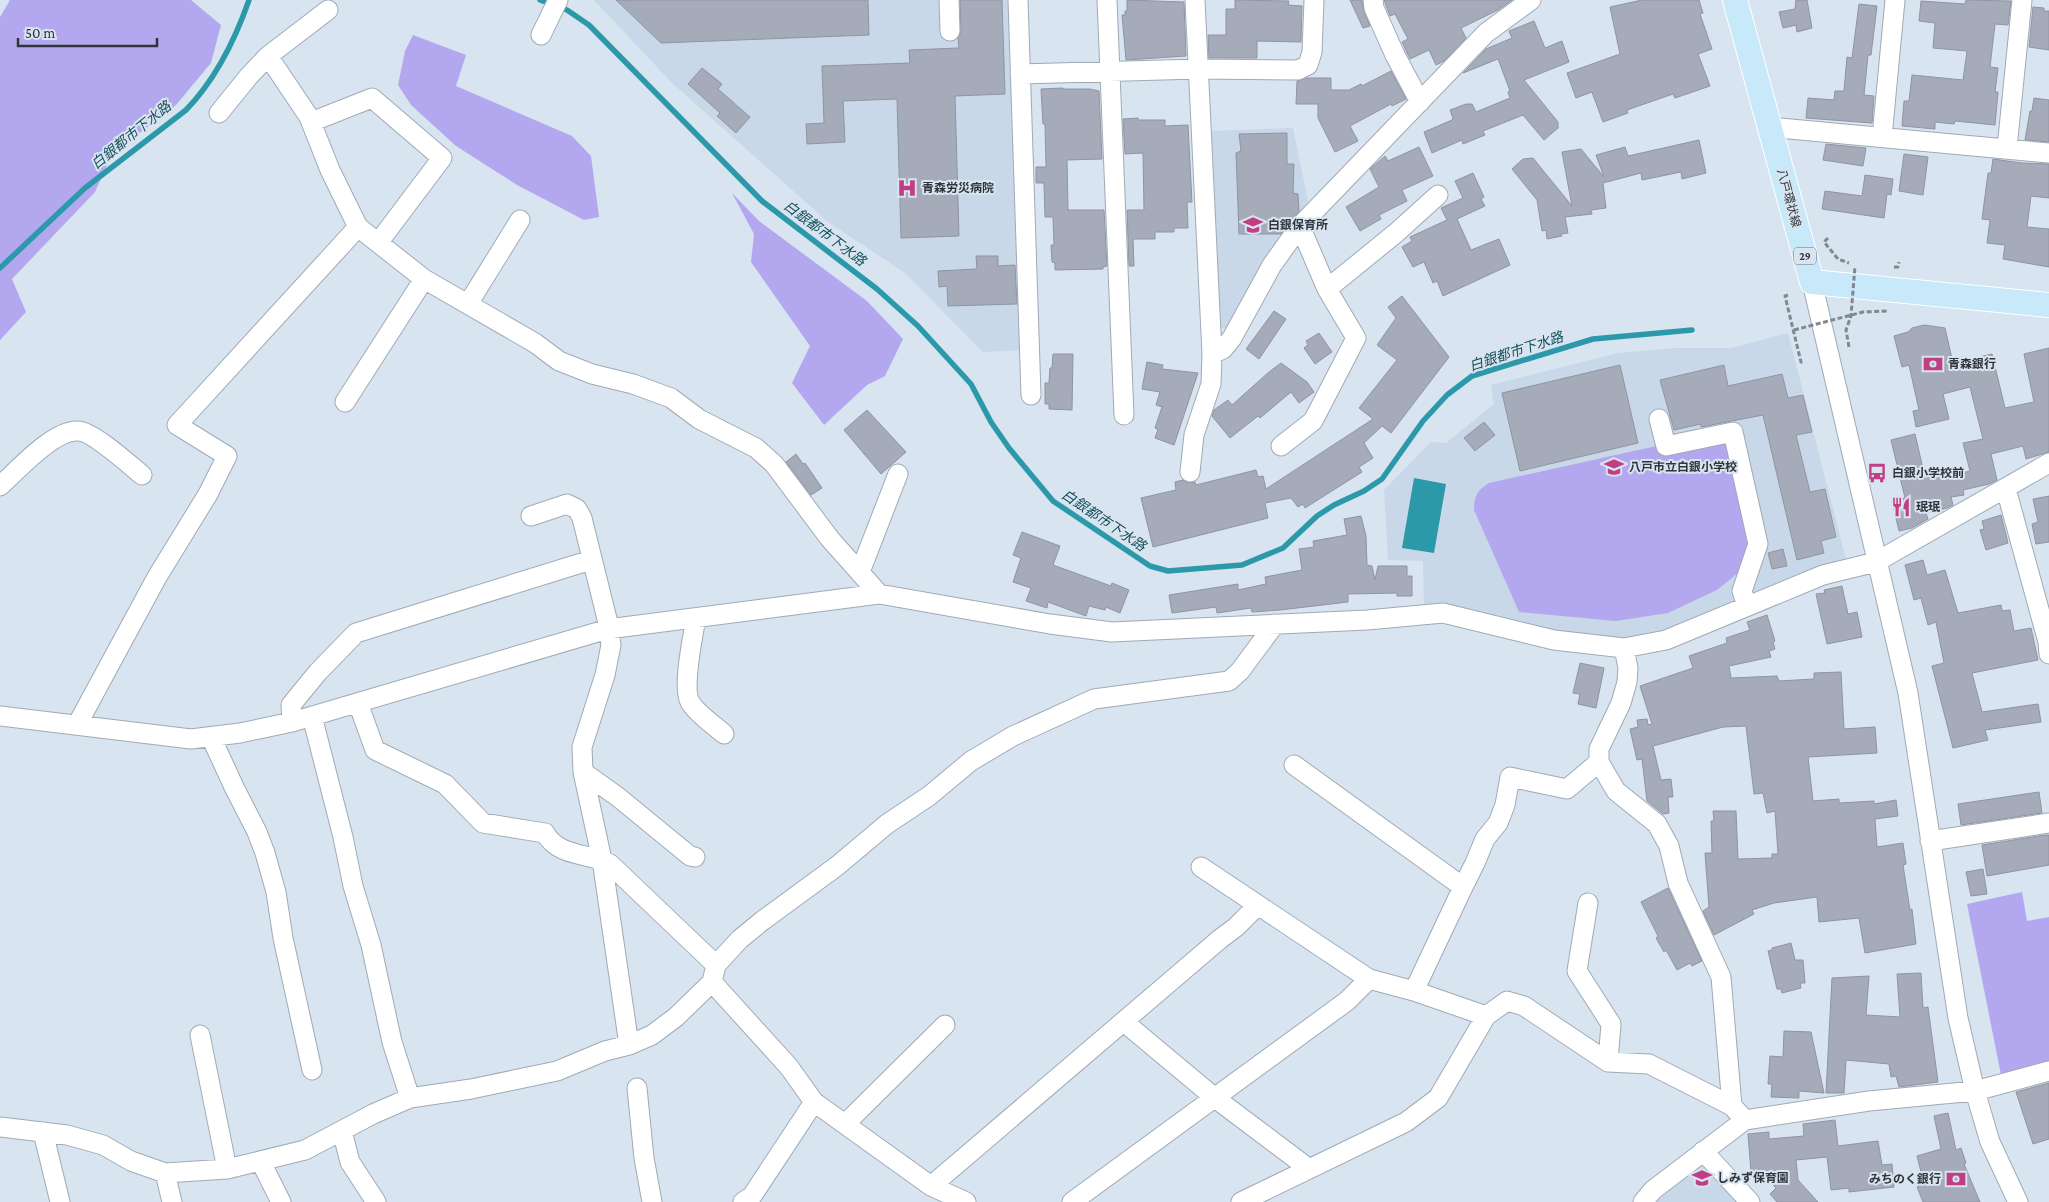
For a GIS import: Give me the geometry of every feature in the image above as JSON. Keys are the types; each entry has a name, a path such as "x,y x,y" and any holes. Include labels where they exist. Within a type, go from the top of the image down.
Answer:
{"main road":[{"name":"八戸環状線","path":"1735,0 1812,282"},
{"name":"29","path":"1812,282 2049,304"}],"street":[{"path":"542,35 558,0"},
{"path":"949,0 950,31"},
{"path":"1018,0 1031,395"},
{"path":"1107,0 1124,415"},
{"path":"1190,472 1194,435 1211,384 1212,354 1195,0"},
{"path":"1020,74 1198,69 1298,70 1308,65 1312,52 1314,0"},
{"path":"1373,0 1374,8 1395,55 1420,102"},
{"path":"1212,354 1223,350 1232,338 1272,266 1300,226 1486,33 1531,0"},
{"path":"1882,137 1895,0"},
{"path":"2006,148 2022,0"},
{"path":"219,113 268,56 328,10"},
{"path":"268,56 311,122 330,170 358,227 424,279 535,343 559,361 592,374 633,384 671,398 699,419 756,448 774,464 830,538 879,594"},
{"path":"311,122 372,98 442,158 378,243"},
{"path":"1769,127 2049,153"},
{"path":"1327,289 1396,233 1438,195"},
{"path":"468,304 520,220"},
{"path":"1282,446 1313,421 1356,338 1327,289 1300,226"},
{"path":"77,725 158,576 208,494 227,456 177,425 358,227"},
{"path":"345,402 424,279"},
{"path":"1812,282 1908,693 1958,1018 1975,1091 1990,1142 2017,1202"},
{"path":"1659,419 1666,446 1733,432 1758,544 1742,591 1747,606"},
{"path":"0,486 44,446 63,434 79,431 91,435 142,475"},
{"path":"0,716 191,739 240,734 292,722 608,629 879,594 1050,624 1112,632 1367,620 1443,613 1554,640 1624,648 1666,640 1823,575 1876,562 2049,463"},
{"path":"860,572 898,474"},
{"path":"2006,489 2048,642 2049,654"},
{"path":"531,516 567,504 577,509 582,518 607,619 611,645 605,675 582,747 583,772 602,860 629,1045"},
{"path":"292,722 291,706 318,672 356,634 592,560"},
{"path":"696,618 688,670 690,702 724,734"},
{"path":"0,1127 67,1135 103,1145 131,1161 165,1173 227,1168 261,1162 305,1150 373,1114 410,1098 471,1089 557,1071 605,1051 629,1045 652,1035 676,1017 740,939 837,866 888,824 929,796 971,761 1004,741 1094,699 1229,681 1240,671 1275,624"},
{"path":"1624,648 1628,668 1627,682 1621,703 1599,748 1599,762 1616,791 1657,824 1669,846 1678,883 1722,977 1739,1113"},
{"path":"358,703 375,750 446,784 483,823 544,833 549,841 574,855 602,860 610,864 714,973 789,1067 814,1102 932,1186 966,1202"},
{"path":"312,716 343,837 353,886 371,945 392,1042 410,1098"},
{"path":"211,737 257,832 265,853 276,892 283,938 312,1070"},
{"path":"1414,991 1476,863 1485,839 1498,823 1505,805 1510,777 1568,789 1599,762"},
{"path":"1294,765 1463,887"},
{"path":"583,772 618,797 690,856 695,857"},
{"path":"1930,841 2049,823"},
{"path":"1201,866 1369,979 1414,991 1486,1016"},
{"path":"1588,903 1577,971 1611,1024 1608,1062"},
{"path":"932,1186 1236,927 1258,905"},
{"path":"1072,1202 1347,1001 1369,979"},
{"path":"1241,1202 1406,1122 1438,1098 1486,1016 1507,1001 1524,1006 1608,1062 1649,1064 1739,1113 1975,1091 2049,1071"},
{"path":"1124,1022 1215,1098 1308,1168"},
{"path":"846,1123 945,1025"},
{"path":"200,1035 227,1168"},
{"path":"637,1088 644,1158 652,1202"},
{"path":"743,1202 752,1196 814,1102"},
{"path":"1643,1202 1653,1190 1703,1151 1739,1113"},
{"path":"43,1132 60,1202"},
{"path":"342,1132 350,1162 376,1202"},
{"path":"1703,1151 1750,1202"},
{"path":"261,1162 281,1202"},
{"path":"165,1173 172,1202"}],"path":[{"path":"1828,238 1824,242 1838,259 1863,267"},
{"path":"1889,267 1898,267 1899,262"},
{"path":"1849,347 1846,330 1851,316 1855,266"},
{"path":"1788,295 1785,296 1801,362 1804,361"},
{"path":"1794,330 1868,311 1887,311"}],"shaded area":[{"path":"10,0 191,0 221,25 211,63 176,105 112,154 95,192 12,279 26,312 0,340 0,17"},
{"name":"青森労災病院","path":"594,0 1018,0 1030,350 983,352 905,273 828,222 671,82"},
{"path":"413,35 466,55 456,86 572,136 591,156 599,217 584,220 517,185 456,146 411,105 398,85 405,51"},
{"name":"白銀保育所","path":"1293,128 1309,206 1231,327 1216,329 1209,131"},
{"path":"732,193 759,221 867,301 903,339 885,376 867,385 824,425 792,383 810,346 751,262 754,234"},
{"name":"八戸市立白銀小学校","path":"1788,333 1847,563 1663,632 1632,640 1557,632 1424,608 1423,561 1388,560 1384,490 1431,442 1446,443 1494,404 1491,385 1618,353 1675,348 1731,348"},
{"path":"1719,441 1728,445 1752,544 1744,568 1717,590 1668,613 1616,621 1519,612 1474,510 1476,498 1482,488 1489,483 1661,445"},
{"path":"2022,892 2027,921 2049,917 2049,1062 2001,1075 1967,904"},
{"name":"しみず保育園","path":"1700,1167 1709,1167 1740,1202 1655,1202"}],"water":[{"path":"1414,478 1446,484 1434,553 1402,548"}],"building":[{"path":"616,0 868,0 869,35 661,43"},
{"path":"960,0 1002,0 1005,94 955,96 959,236 901,238 897,99 843,101 845,142 807,144 806,124 824,123 822,66 910,63 909,50 959,48 958,38 961,31"},
{"path":"1127,0 1184,2 1186,56 1126,60 1122,15 1125,15 1125,11 1127,11"},
{"path":"1235,0 1289,1 1288,5 1302,6 1301,42 1257,41 1257,58 1209,58 1208,35 1226,35 1226,9 1235,9"},
{"path":"1350,0 1362,0 1364,12 1370,26 1363,28"},
{"path":"1384,0 1512,0 1498,10 1461,28 1466,38 1444,61 1436,65 1429,50 1410,59 1402,42 1408,39 1395,14 1390,16"},
{"path":"1642,0 1699,0 1703,13 1700,14 1712,49 1698,54 1710,86 1675,98 1673,94 1627,110 1628,113 1603,122 1592,92 1576,98 1567,73 1620,54 1610,7"},
{"path":"1796,0 1807,0 1812,28 1797,32 1796,25 1783,28 1779,12 1795,9"},
{"path":"1966,0 2011,1 2008,25 1995,24 1990,67 1998,68 1995,92 1998,92 1995,125 1955,121 1954,124 1935,122 1935,129 1902,126 1904,101 1909,101 1912,75 1963,80 1967,51 1933,48 1935,23 1919,21 1921,1 1965,4"},
{"path":"1859,4 1877,6 1871,55 1868,55 1864,95 1874,96 1872,123 1806,118 1808,98 1834,100 1835,91 1844,91 1847,57 1852,58"},
{"path":"2033,7 2044,8 2044,11 2049,11 2049,50 2029,47"},
{"path":"1534,21 1545,48 1562,41 1569,62 1524,80 1558,122 1558,128 1544,140 1523,115 1483,131 1485,135 1463,144 1462,140 1432,153 1424,132 1452,120 1450,110 1466,104 1472,104 1476,112 1510,98 1508,92 1510,91 1498,59 1463,73 1486,49 1512,38 1509,31"},
{"path":"702,68 722,84 718,89 750,117 736,133 717,116 720,113 688,84"},
{"path":"1391,71 1406,99 1392,106 1391,104 1350,126 1358,141 1335,152 1318,118 1318,104 1296,104 1297,81 1307,78 1331,78 1331,90 1349,90 1361,84 1362,86"},
{"path":"1063,88 1099,91 1102,159 1067,160 1068,210 1104,210 1107,266 1103,267 1103,269 1055,270 1055,263 1052,262 1051,245 1054,245 1053,217 1045,217 1044,183 1036,183 1036,167 1046,167 1045,124 1043,124 1041,89"},
{"path":"2034,98 2049,100 2049,142 2025,140"},
{"path":"1138,118 1138,120 1165,120 1165,126 1188,125 1192,202 1187,202 1188,228 1174,228 1174,232 1155,232 1155,239 1133,239 1134,266 1129,266 1127,210 1144,210 1143,153 1125,154 1123,119"},
{"path":"1287,133 1287,164 1294,164 1293,193 1298,194 1299,211 1281,234 1239,234 1236,153 1241,151 1239,134"},
{"path":"1699,140 1706,173 1682,179 1681,172 1642,180 1641,173 1603,183 1606,208 1591,210 1592,214 1565,217 1568,233 1547,239 1546,230 1542,231 1537,200 1512,169 1523,159 1533,158 1572,206 1562,152 1581,149 1604,177 1596,155 1625,147 1628,156"},
{"path":"1826,144 1866,148 1863,166 1823,160"},
{"path":"1419,147 1433,176 1402,190 1407,201 1379,215 1381,219 1360,231 1346,207 1379,187 1370,169 1385,156 1388,161"},
{"path":"1904,154 1928,157 1923,195 1899,191"},
{"path":"1993,159 2049,164 2049,198 2031,196 2027,227 2049,229 2049,267 2003,259 2005,245 1987,243 1990,220 1982,219 1988,173 1991,173"},
{"path":"1473,173 1484,197 1481,199 1485,206 1457,219 1471,250 1499,239 1510,265 1443,296 1437,281 1433,283 1424,262 1413,267 1402,247 1412,241 1410,237 1447,220 1441,208 1463,198 1455,181"},
{"path":"1865,175 1893,179 1891,195 1887,194 1884,218 1822,209 1825,191 1862,196"},
{"path":"976,256 998,256 998,266 1015,265 1017,304 948,306 947,286 939,287 938,271 977,269"},
{"path":"1402,296 1449,357 1391,433 1382,426 1364,443 1373,458 1359,467 1362,472 1305,508 1303,504 1298,507 1291,498 1265,503 1268,518 1153,547 1141,498 1176,490 1175,482 1183,480 1189,483 1195,482 1196,485 1256,470 1258,477 1263,476 1266,489 1373,419 1359,408 1397,360 1377,345 1396,318 1388,307"},
{"path":"1274,311 1286,319 1259,359 1246,349"},
{"path":"1924,325 1945,328 1953,363 1992,354 2005,408 2034,402 2024,354 2049,348 2049,452 2026,459 2023,446 1991,454 1997,480 1989,484 1963,490 1964,495 1951,497 1953,505 1926,513 1928,519 1912,528 1899,531 1892,501 1905,498 1891,440 1915,434 1924,473 1940,469 1942,478 1970,471 1963,443 1983,439 1970,387 1943,394 1949,419 1916,427 1913,411 1919,410 1909,365 1902,367 1894,336"},
{"path":"1319,333 1332,352 1315,364 1304,348 1308,345 1306,341"},
{"path":"1053,354 1073,354 1072,410 1049,409 1049,404 1045,404 1045,383 1049,383"},
{"path":"1147,362 1163,365 1162,369 1198,373 1174,445 1155,438 1158,429 1155,428 1162,407 1156,405 1160,392 1142,389"},
{"path":"1281,363 1307,382 1314,392 1299,403 1291,392 1260,418 1258,416 1230,438 1212,416 1214,410 1228,400 1232,405"},
{"path":"1620,365 1638,443 1520,471 1502,393"},
{"path":"1724,365 1728,386 1782,374 1788,398 1803,395 1812,432 1796,435 1810,492 1825,489 1836,537 1821,541 1824,553 1797,560 1763,415 1701,427 1701,424 1674,430 1660,380"},
{"path":"867,410 906,452 881,474 844,430"},
{"path":"1484,422 1495,435 1475,451 1464,438"},
{"path":"796,454 803,464 805,463 822,488 811,495 786,462"},
{"path":"2049,496 2049,542 2036,544 2032,524 2038,522 2033,499"},
{"path":"2001,515 2008,543 1986,550 1980,530 1984,529 1982,521"},
{"path":"1361,516 1366,536 1367,565 1372,566 1375,580 1378,566 1407,566 1407,576 1412,576 1412,596 1397,596 1397,593 1348,594 1348,602 1280,610 1252,612 1251,608 1217,613 1216,607 1172,613 1169,595 1238,584 1238,590 1266,584 1265,577 1302,570 1299,549 1314,547 1313,541 1347,535 1344,519"},
{"path":"1022,532 1060,546 1053,565 1111,586 1112,583 1129,590 1120,613 1106,607 1105,610 1089,606 1086,616 1048,602 1047,608 1026,601 1031,588 1013,582 1021,558 1013,555"},
{"path":"1783,549 1787,566 1772,569 1768,553"},
{"path":"1923,560 1927,575 1945,570 1958,613 2001,605 2002,611 2010,610 2014,631 2031,628 2038,660 1972,673 1982,712 2038,704 2041,722 1985,730 1988,740 1953,748 1932,666 1944,663 1936,622 1928,625 1921,598 1914,600 1905,565"},
{"path":"1842,586 1848,614 1857,612 1862,637 1827,644 1816,594 1825,593 1824,590"},
{"path":"1767,615 1775,641 1773,642 1775,649 1769,651 1771,657 1729,666 1731,678 1777,676 1779,681 1814,679 1814,673 1841,672 1844,729 1875,727 1877,753 1808,757 1813,801 1839,799 1839,803 1874,801 1874,804 1896,800 1898,816 1875,819 1877,847 1903,843 1906,864 1903,865 1910,910 1912,909 1916,944 1865,953 1859,918 1819,922 1817,897 1774,903 1752,910 1754,914 1714,935 1703,911 1709,907 1705,853 1712,853 1711,821 1714,821 1713,811 1736,811 1738,859 1772,858 1772,854 1778,854 1775,811 1767,813 1763,793 1754,794 1746,726 1723,727 1653,746 1661,780 1671,779 1673,797 1668,797 1669,813 1663,814 1647,801 1642,759 1637,760 1630,729 1638,727 1637,720 1647,719 1648,725 1652,724 1640,686 1693,668 1689,656 1727,643 1726,638 1750,630 1747,622"},
{"path":"1580,663 1604,668 1596,708 1578,704 1580,694 1573,693"},
{"path":"2039,792 2042,813 1961,825 1958,804"},
{"path":"2049,835 2049,865 1987,876 1982,845"},
{"path":"1983,869 1987,894 1971,896 1966,872"},
{"path":"1668,888 1702,961 1692,966 1690,963 1677,970 1666,950 1664,952 1656,938 1658,936 1641,902"},
{"path":"1791,943 1795,960 1803,960 1805,983 1800,983 1801,988 1782,993 1781,989 1777,989 1768,951 1772,950 1772,948"},
{"path":"1921,973 1923,1008 1928,1007 1938,1082 1899,1087 1896,1076 1891,1077 1889,1064 1846,1060 1844,1093 1826,1093 1832,978 1869,976 1866,1015 1900,1017 1897,974"},
{"path":"1784,1031 1811,1032 1824,1093 1799,1091 1799,1098 1771,1097 1772,1084 1768,1084 1770,1056 1783,1057"},
{"path":"2049,1083 2049,1139 2033,1144 2016,1092"},
{"path":"1948,1113 1956,1150 1961,1148 1966,1163 1964,1164 1980,1202 1923,1202 1917,1187 1924,1184 1917,1156 1941,1149 1934,1116"},
{"path":"1835,1120 1838,1146 1878,1141 1882,1165 1892,1164 1894,1187 1849,1192 1849,1188 1831,1190 1827,1157 1796,1160 1798,1180 1818,1202 1777,1202 1770,1194 1776,1188 1760,1171 1751,1172 1748,1134 1769,1132 1769,1139 1804,1136 1803,1124"}],"waterway":[{"name":"白銀都市下水路","path":"0,268 85,188 186,110 207,85 224,58 249,0"},
{"name":"白銀都市下水路","path":"540,0 567,10 589,25 762,201 877,289 918,326 971,384 991,422 1009,448 1053,501 1150,566 1168,571 1242,565 1283,548 1317,516 1334,505 1364,491 1382,479 1423,421 1447,395 1472,376 1593,339 1692,330"}],"place":[{"name":"青森労災病院","path":"907,188"},
{"name":"白銀保育所","path":"1253,225"},
{"name":"青森銀行","path":"1933,364"},
{"name":"八戸市立白銀小学校","path":"1614,467"},
{"name":"白銀小学校前","path":"1877,473"},
{"name":"珉珉","path":"1901,507"},
{"name":"しみず保育園","path":"1702,1178"},
{"name":"みちのく銀行","path":"1956,1179"}]}
